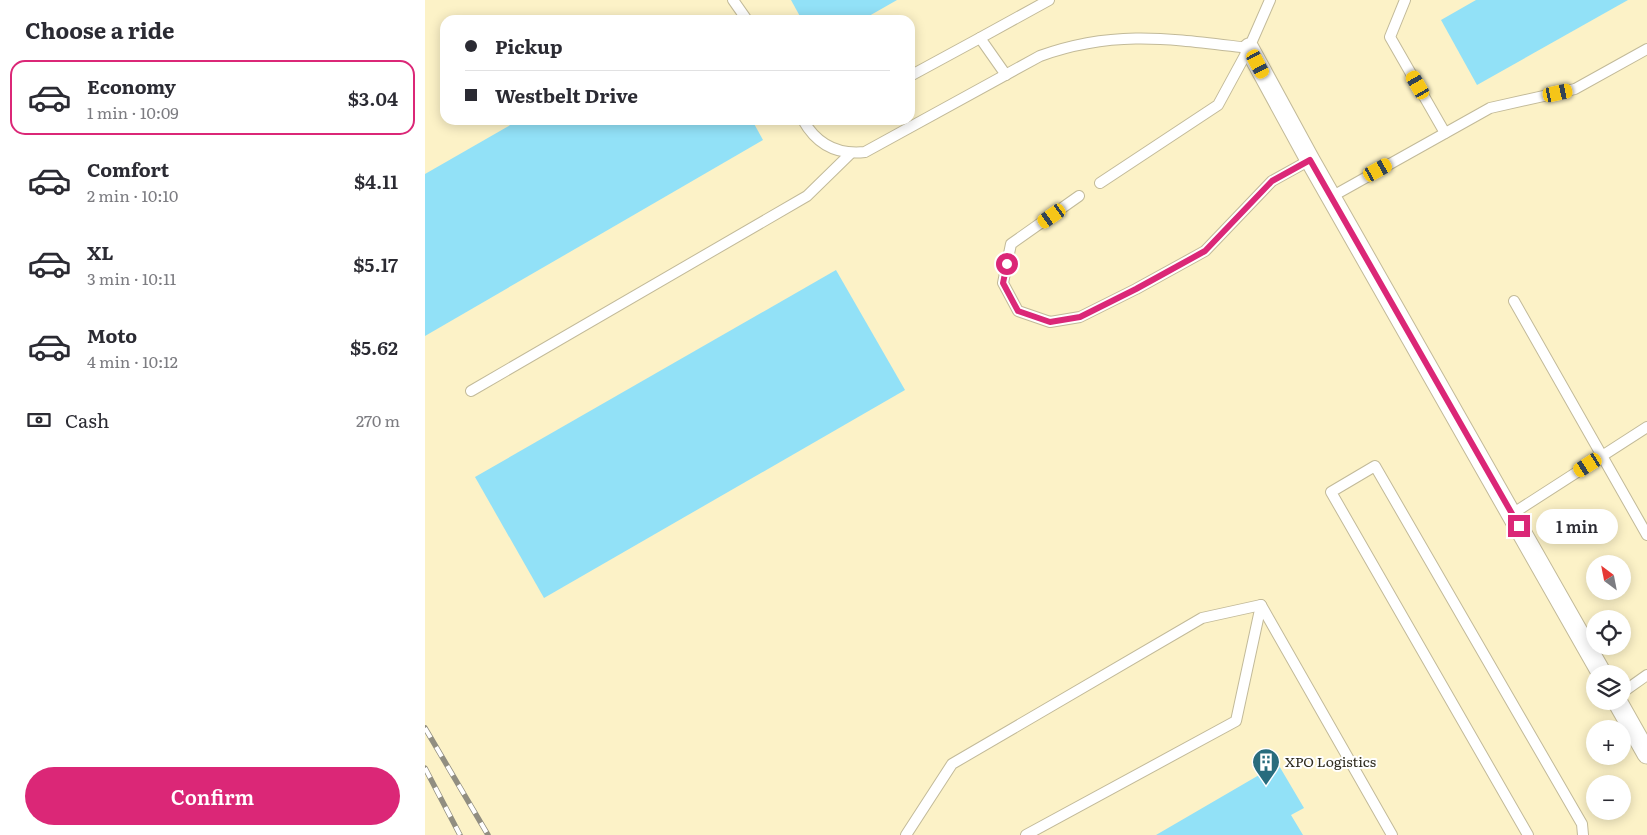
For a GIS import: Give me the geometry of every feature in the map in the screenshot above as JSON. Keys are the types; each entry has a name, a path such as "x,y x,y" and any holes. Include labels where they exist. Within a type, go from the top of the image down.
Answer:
{"street":[{"path":"1249,48 1310,160 1597,665"},
{"path":"1622,710 1647,754"}],"lane":[{"path":"733,0 744,15"},
{"path":"915,73 1049,0"},
{"path":"1100,183 1218,105 1249,48 1271,0"},
{"path":"1405,0 1390,37 1445,133"},
{"path":"915,125 1047,53 1069,46 1104,40 1142,37 1249,48"},
{"path":"980,38 1006,75"},
{"path":"1331,197 1490,108 1575,90 1647,49"},
{"path":"806,125 808,130 823,144 835,151 850,154 865,152 914,125"},
{"path":"471,391 807,196 850,154"},
{"path":"1079,196 1011,244 1003,283 1018,311 1050,322 1080,317 1136,289 1205,251 1272,181 1310,160"},
{"path":"1514,301 1647,534"},
{"path":"1512,514 1647,427"},
{"path":"1528,835 1331,492 1375,466 1582,824 1583,835"},
{"path":"906,835 952,764 1202,618 1261,605"},
{"path":"1026,835 1236,721 1261,605"},
{"path":"1261,605 1393,835"},
{"path":"1631,686 1647,675"}],"shaded area":[{"path":"425,0 1647,0 1647,835 425,835"}],"building":[{"path":"791,0 897,0 871,15 799,15"},
{"path":"1476,0 1628,0 1477,85 1441,20"},
{"path":"510,125 755,125 763,140 425,336 425,174"},
{"path":"836,270 905,390 544,598 475,477"},
{"name":"XPO Logistics","path":"1278,764 1304,808 1291,815 1303,835 1156,835"}],"railway":[{"path":"425,728 488,835"},
{"path":"425,768 460,835"}],"place":[{"name":"XPO Logistics","path":"1266,786"}],"route":[{"path":"1007,264 1003,283 1018,311 1050,322 1080,317 1205,251 1272,181 1310,160 1519,526"}]}
